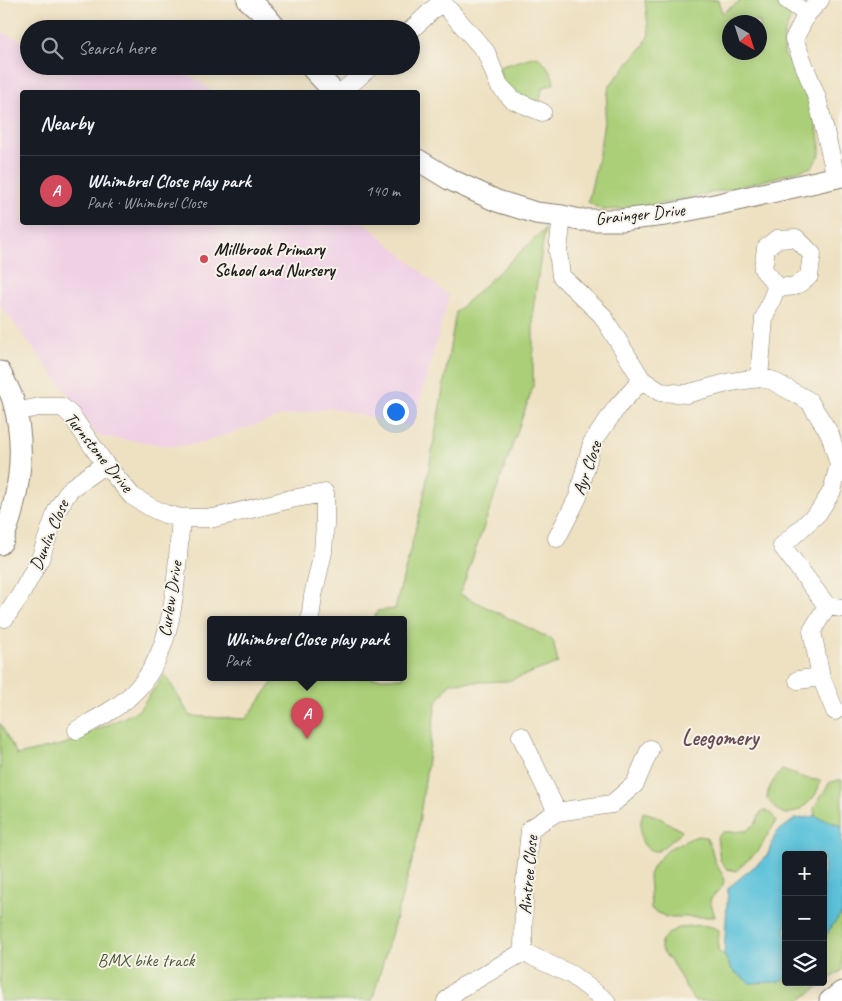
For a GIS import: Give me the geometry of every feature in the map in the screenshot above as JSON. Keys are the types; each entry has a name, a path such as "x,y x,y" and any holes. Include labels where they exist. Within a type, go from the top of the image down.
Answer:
{"street":[{"path":"248,0 269,20"},
{"path":"787,0 807,14"},
{"path":"820,0 807,14 794,39 817,98 839,176"},
{"path":"420,22 443,1 486,52 499,84 513,100 542,112"},
{"path":"318,75 332,90"},
{"path":"344,90 361,75"},
{"name":"Grainger Drive","path":"420,161 449,178 498,201 536,213 580,220 621,220 665,214 719,204 839,176"},
{"path":"562,216 558,251 561,276 602,315 642,380 660,392 686,394 731,382 759,378 771,380 809,401 830,434 839,466 832,491 818,513 777,550 834,607 812,631 821,677 835,711"},
{"path":"759,378 764,318 777,286"},
{"path":"0,372 16,412 20,447 19,474 13,508 0,544"},
{"name":"Ayr Close","path":"557,538 578,497 592,443 617,407 642,380"},
{"name":"Turnstone Drive","path":"16,412 62,406 72,415 105,464 132,496 165,514 181,518 214,518 291,499 325,493 323,552 310,616"},
{"name":"Dunlin Close","path":"5,618 40,560 57,510 70,489 105,464"},
{"name":"Curlew Drive","path":"77,730 119,705 137,690 150,673 160,654 168,626 174,593 181,518"},
{"path":"798,680 821,677"},
{"path":"521,736 558,812"},
{"name":"Aintree Close","path":"523,952 524,893 530,829 558,812 612,804 635,784 650,749"},
{"path":"446,1001 460,988 523,952 572,975 606,1001"},
{"path":"830,1001 842,992"}],"shaded area":[{"name":"Millbrook Primary School and Nursery","path":"0,31 20,40 20,75 189,75 211,90 20,90 20,225 367,225 449,296 413,427 331,408 282,416 198,444 174,446 98,436 0,305"}],"green space":[{"path":"645,0 718,0 722,13 742,0 772,0 792,15 784,34 784,54 795,69 810,102 820,141 820,154 812,167 759,182 636,208 602,210 588,202 600,149 609,86 644,45 649,34"},
{"path":"537,56 548,68 554,84 542,88 540,100 534,105 502,82 499,67"},
{"name":"BMX bike track","path":"545,229 533,309 533,387 460,594 553,640 558,663 508,681 450,683 436,703 415,851 372,1001 0,1001 0,723 17,755 65,744 138,711 165,674 190,716 246,719 274,681 407,681 407,616 375,616 377,611 395,609 423,500 456,312"},
{"path":"782,770 821,781 810,801 802,808 790,814 780,812 767,799 770,787"},
{"path":"842,780 842,826 815,816 814,808 830,782"},
{"path":"764,810 771,813 776,821 759,850 736,871 727,869 720,860 717,837 723,832 746,831 756,823 760,813"},
{"path":"643,812 656,816 682,831 658,851 650,850 643,843 640,833"},
{"path":"697,836 706,837 724,881 722,887 710,900 715,917 666,917 651,909 649,875 654,864 670,848"},
{"path":"842,913 842,970 827,981 827,934"},
{"path":"710,926 719,930 718,951 724,955 732,970 779,982 782,980 782,986 820,986 799,1001 694,1001 674,966 661,949 661,941 678,928"}],"water":[{"path":"815,816 842,826 842,913 827,934 827,851 782,851 782,980 779,982 750,983 732,970 724,955 728,888 767,856 776,833 795,819"}],"place":[{"name":"Millbrook Primary School and Nursery","path":"204,259"},
{"name":"Whimbrel Close play park","path":"307,739"}],"district":[{"name":"Leegomery","path":"720,737"}]}
